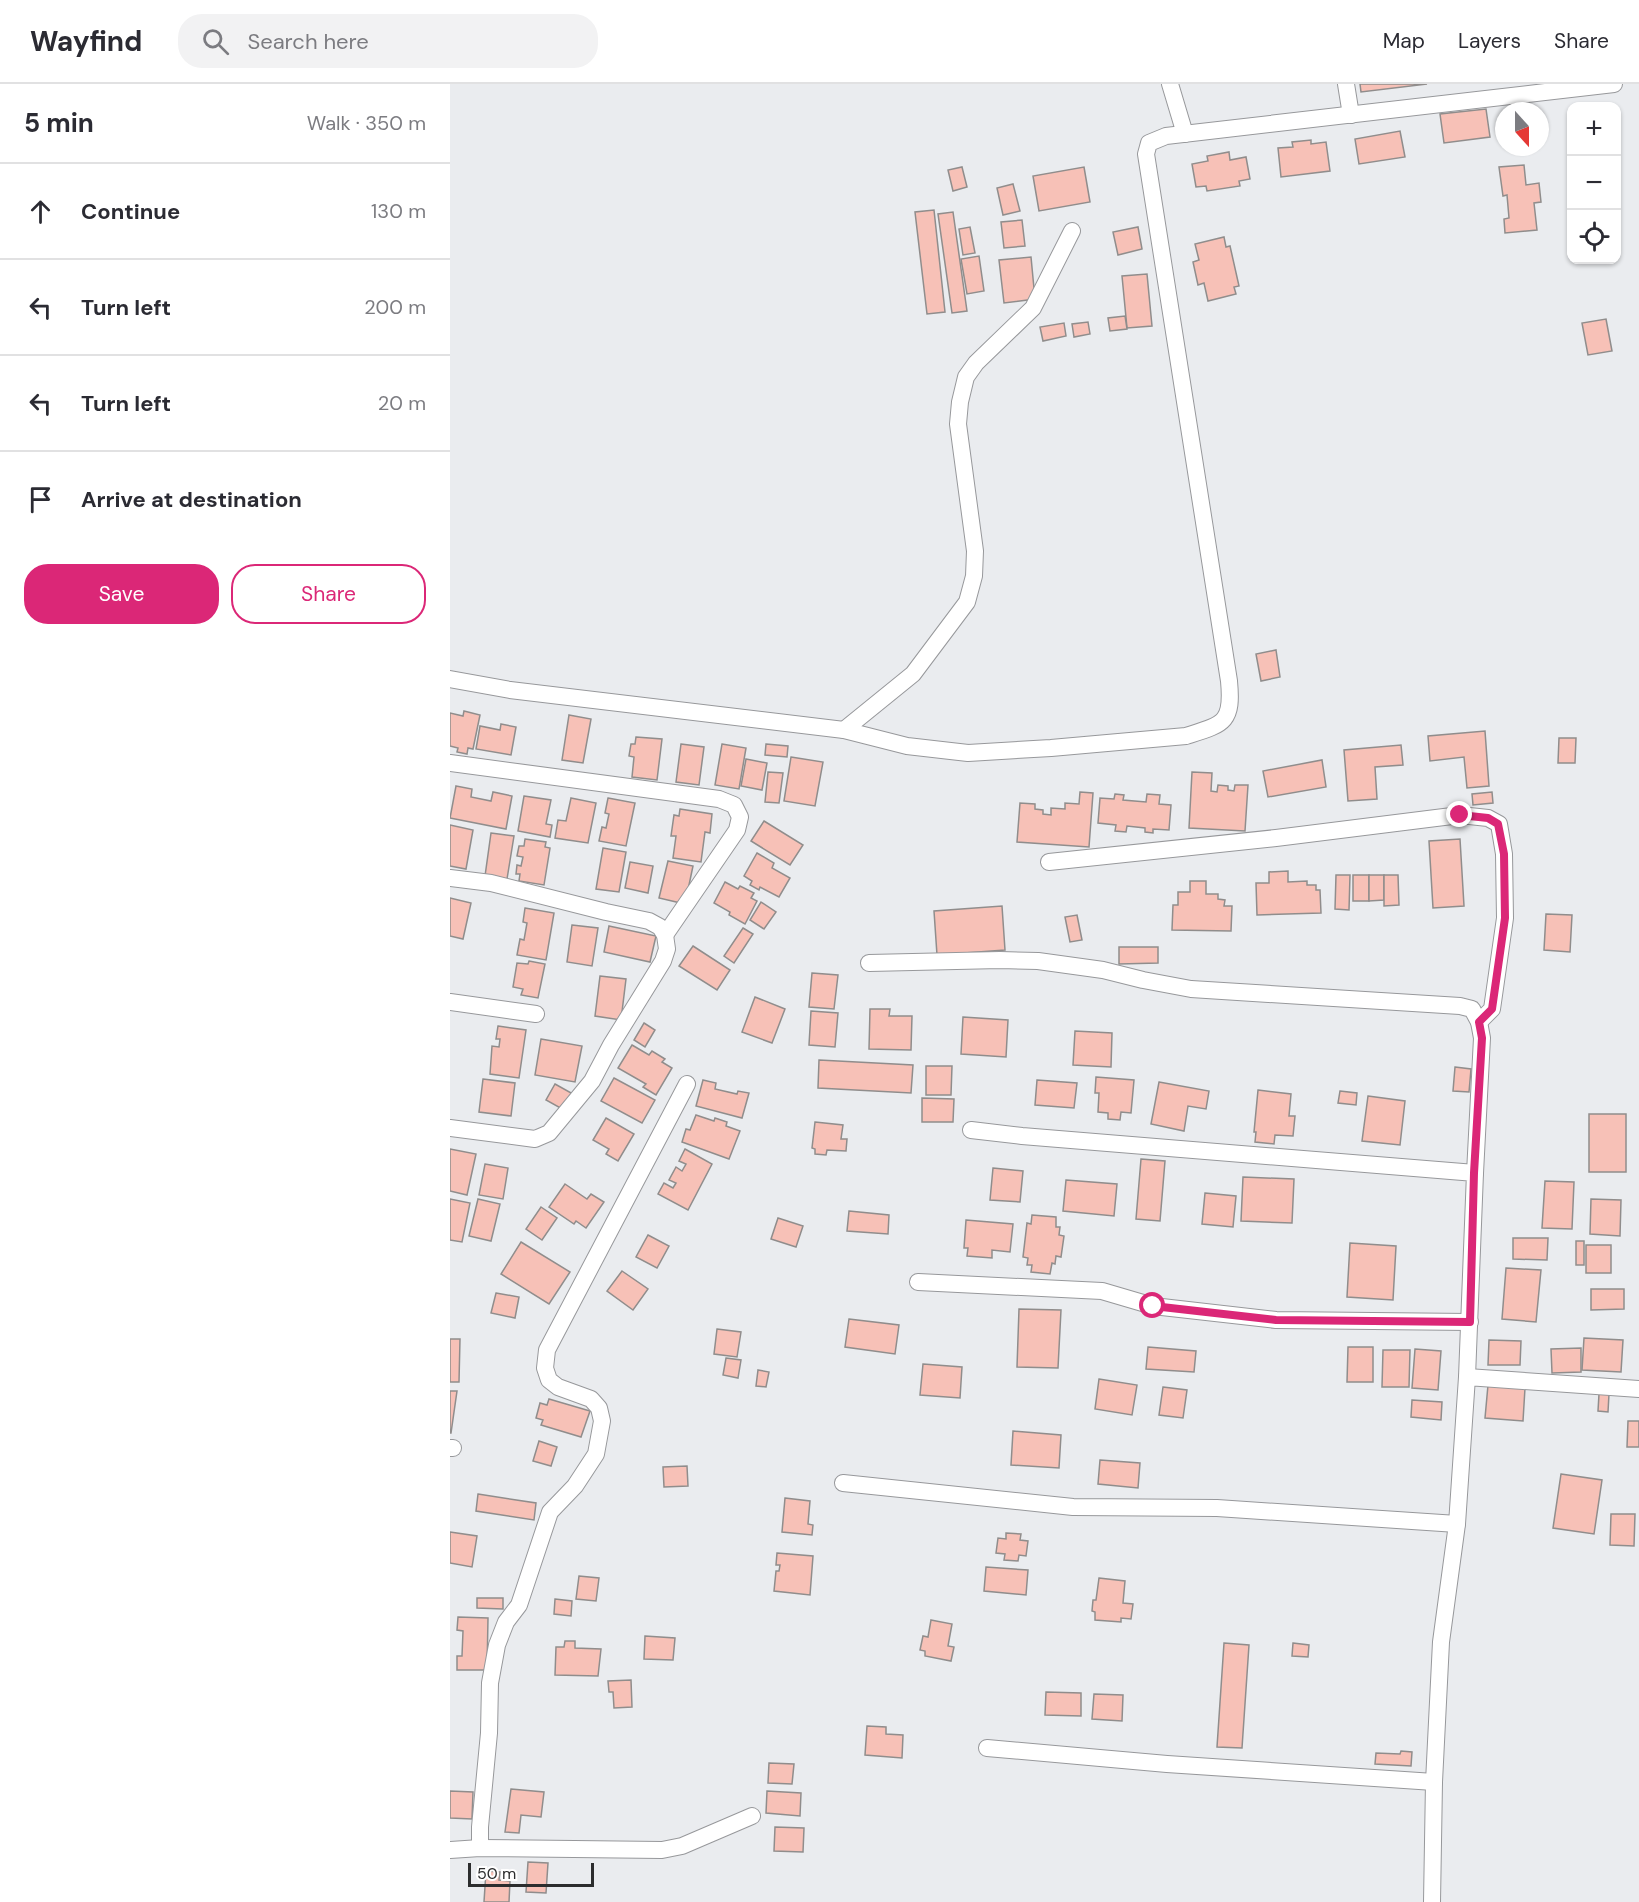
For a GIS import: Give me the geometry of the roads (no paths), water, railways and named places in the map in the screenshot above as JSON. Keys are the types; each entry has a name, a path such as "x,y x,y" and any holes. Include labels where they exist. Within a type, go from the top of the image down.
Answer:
{"street":[{"path":"1170,84 1185,134"},
{"path":"1346,84 1351,115"},
{"path":"450,679 510,690 844,730 907,746 968,753 1186,736 1207,730 1224,721 1231,704 1229,681 1146,154 1149,143 1166,136 1351,115 1516,90 1614,84"},
{"path":"844,730 913,674 968,602 974,576 975,551 958,424 966,377 976,363 1034,308 1072,231"},
{"path":"450,763 719,799 734,805 740,817 737,830 665,935"},
{"path":"1049,862 1276,838 1449,816 1488,818 1498,824 1504,854 1505,918 1492,1009 1479,1022"},
{"path":"450,878 491,883 650,921 660,927 665,935 668,949 592,1081 549,1133 535,1139 450,1128"},
{"path":"868,963 1038,961 1102,970 1191,988 1460,1006 1472,1009 1479,1022 1482,1038 1474,1173 1470,1322 1457,1524 1441,1642 1434,1782 1432,1902"},
{"path":"450,1002 536,1014"},
{"path":"480,1848 489,1733 490,1683 497,1645 506,1622 519,1605 550,1512 575,1486 596,1454 602,1421 599,1408 591,1399 558,1387 549,1380 545,1368 547,1350 687,1084"},
{"path":"971,1130 1474,1173"},
{"path":"918,1282 1102,1291 1153,1306 1276,1320 1470,1322"},
{"path":"1467,1377 1639,1389"},
{"path":"843,1483 1073,1507 1217,1508 1457,1524"},
{"path":"987,1748 1167,1764 1434,1782"},
{"path":"450,1850 480,1848 662,1850 682,1846 752,1816"}]}
